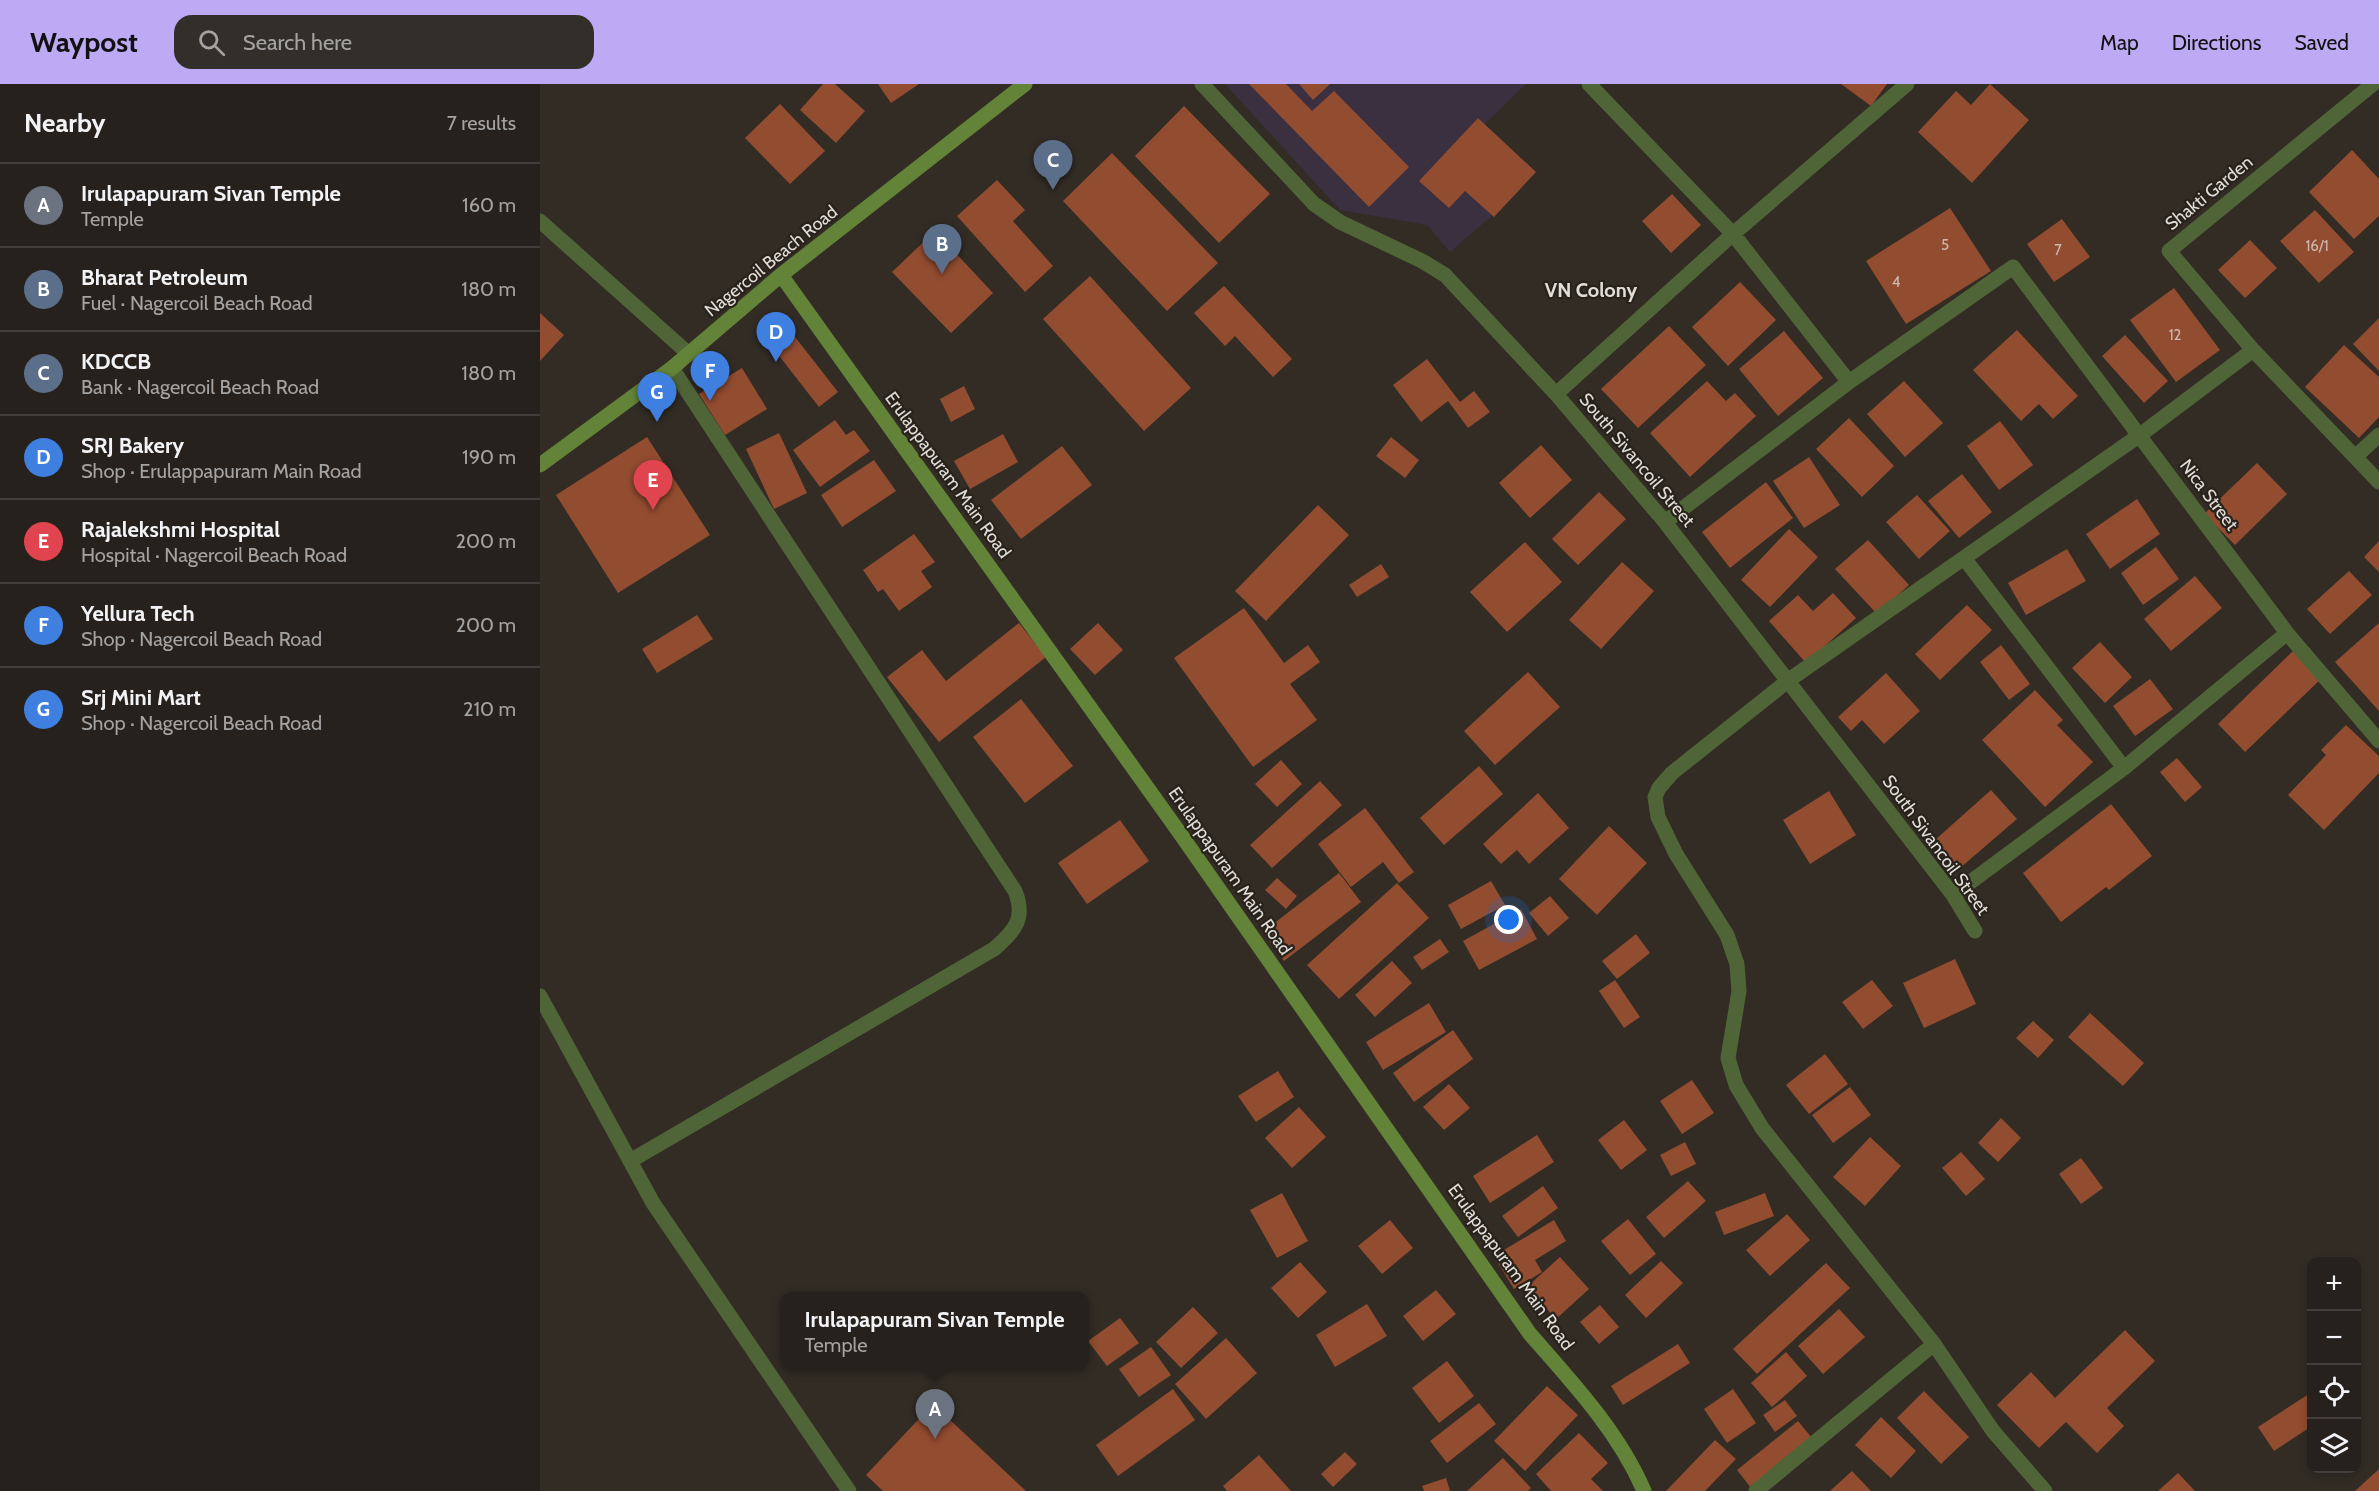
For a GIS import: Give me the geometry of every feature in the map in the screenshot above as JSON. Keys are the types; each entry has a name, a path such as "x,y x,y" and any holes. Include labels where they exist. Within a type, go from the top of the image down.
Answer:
{"street":[{"name":"Nagercoil Beach Road","path":"540,465 672,368 781,275 1025,84"},
{"name":"South Sivancoil Street","path":"1202,84 1314,204 1340,222 1422,261 1445,275 1556,394 1665,522 1789,680 1953,895 1975,931"},
{"path":"1588,84 1733,234 1849,382 1665,522"},
{"path":"1556,394 1733,234 1908,84"},
{"name":"Shakti Garden","path":"2253,350 2169,251 2373,84"},
{"path":"540,221 689,354"},
{"name":"Nica Street","path":"1849,382 2013,267 2287,633 2379,741"},
{"name":"Erulappapuram Main Road","path":"781,275 1179,832 1530,1334 1580,1391 1614,1439 1639,1489"},
{"path":"2044,1491 1993,1431 1934,1344 1762,1128 1736,1085 1728,1058 1739,991 1737,964 1727,935 1676,854 1658,817 1655,796 1672,772 1789,680 2140,435 2253,350 2379,482"},
{"path":"630,1161 994,949 1008,937 1017,924 1020,911 1015,891 672,368"},
{"path":"2355,457 2379,435"},
{"path":"1964,558 2124,768"},
{"path":"1953,895 2124,768 2287,633"},
{"path":"540,996 653,1203 849,1491"},
{"path":"1756,1491 1934,1344"}],"shaded area":[{"path":"1225,84 1526,84 1466,142 1516,195 1450,252 1427,225 1340,210"}],"building":[{"path":"823,84 835,84 865,111 836,143 800,110"},
{"path":"878,84 919,84 891,103"},
{"path":"1249,84 1286,84 1312,111 1334,91 1409,167 1369,207"},
{"path":"1299,84 1330,84 1313,100"},
{"path":"1841,84 1887,84 1871,106"},
{"path":"1990,84 2029,120 1972,183 1918,132 1956,91 1971,105"},
{"path":"780,104 825,151 790,184 745,138"},
{"path":"1184,106 1270,194 1219,243 1135,156"},
{"path":"1478,118 1536,172 1494,217 1465,191 1449,208 1419,181"},
{"path":"2352,150 2379,179 2379,216 2354,239 2309,192"},
{"path":"1112,153 1218,263 1167,311 1063,201"},
{"path":"997,180 1025,210 1013,221 1053,266 1025,292 957,216"},
{"path":"1672,194 1701,225 1671,253 1642,221"},
{"path":"1950,208 1991,271 1906,324 1866,261"},
{"path":"2315,210 2354,252 2319,283 2280,241"},
{"path":"2062,219 2090,257 2054,282 2027,244"},
{"path":"935,231 993,293 951,333 892,272"},
{"path":"2250,240 2277,268 2245,298 2218,270"},
{"path":"1090,276 1191,388 1144,431 1043,319"},
{"path":"1740,282 1776,320 1728,366 1692,327"},
{"path":"1224,286 1292,359 1273,377 1235,336 1225,346 1194,313"},
{"path":"2174,288 2220,350 2176,382 2130,320"},
{"path":"540,313 564,335 540,361"},
{"path":"2379,318 2379,371 2353,344"},
{"path":"1669,326 1706,365 1638,428 1601,389"},
{"path":"2017,330 2078,396 2053,419 2039,404 2021,421 1973,370"},
{"path":"1784,331 1823,378 1778,416 1739,369"},
{"path":"792,333 838,392 819,407 773,348"},
{"path":"2125,335 2168,381 2144,403 2102,356"},
{"path":"2344,345 2379,377 2379,417 2359,438 2305,387"},
{"path":"1427,359 1460,402 1474,391 1490,412 1468,428 1448,401 1421,422 1393,385"},
{"path":"742,368 767,409 725,435 699,394"},
{"path":"1707,381 1726,401 1735,393 1756,416 1690,477 1650,433"},
{"path":"1904,381 1943,423 1905,457 1867,414"},
{"path":"964,386 975,409 951,422 940,399"},
{"path":"1849,418 1894,466 1862,497 1816,449"},
{"path":"835,420 846,435 854,430 870,451 820,487 793,450"},
{"path":"2000,421 2033,465 1999,490 1967,446"},
{"path":"779,433 807,493 774,509 746,449"},
{"path":"1003,434 1018,462 970,489 954,461"},
{"path":"647,437 710,535 618,593 556,495"},
{"path":"1391,437 1419,460 1405,478 1376,456"},
{"path":"1541,445 1572,480 1530,518 1499,483"},
{"path":"1062,446 1092,485 1021,539 991,500"},
{"path":"1809,457 1840,505 1804,528 1773,481"},
{"path":"874,460 896,491 842,527 821,495"},
{"path":"2257,463 2287,494 2235,545 2204,514"},
{"path":"1962,474 1992,512 1959,538 1928,501"},
{"path":"1766,482 1793,518 1730,568 1702,532"},
{"path":"1599,492 1626,519 1578,565 1552,539"},
{"path":"1917,495 1950,531 1919,559 1886,522"},
{"path":"2137,499 2160,534 2110,569 2086,534"},
{"path":"1318,505 1349,535 1266,621 1235,591"},
{"path":"1789,529 1818,557 1770,607 1741,580"},
{"path":"914,534 935,562 921,571 932,587 899,611 883,589 878,592 863,570"},
{"path":"1868,540 1909,585 1877,614 1835,569"},
{"path":"2379,541 2379,572 2364,557"},
{"path":"1525,542 1562,582 1507,632 1470,592"},
{"path":"2156,547 2179,579 2143,605 2121,573"},
{"path":"2067,549 2086,581 2026,615 2008,583"},
{"path":"1622,562 1654,591 1601,649 1569,620"},
{"path":"1381,564 1389,577 1357,597 1349,585"},
{"path":"2349,571 2372,595 2330,634 2307,609"},
{"path":"2195,576 2222,608 2171,651 2144,619"},
{"path":"1833,593 1856,618 1806,663 1769,621 1798,595 1813,611"},
{"path":"1967,605 1992,630 1940,680 1915,654"},
{"path":"1244,608 1284,663 1308,645 1320,662 1290,684 1317,720 1253,767 1174,658"},
{"path":"697,615 713,639 657,673 642,649"},
{"path":"1019,623 1046,657 939,742 887,677 922,650 946,681"},
{"path":"1098,623 1123,650 1095,675 1070,649"},
{"path":"2379,623 2379,711 2335,662"},
{"path":"2100,642 2132,677 2105,703 2072,668"},
{"path":"2001,645 2030,684 2009,700 1980,662"},
{"path":"2295,649 2323,677 2245,752 2218,724"},
{"path":"1528,672 1560,707 1495,765 1464,731"},
{"path":"1886,673 1920,711 1884,744 1862,720 1851,731 1838,717"},
{"path":"2150,679 2173,709 2135,736 2113,706"},
{"path":"2035,690 2063,720 2057,725 2093,762 2045,807 1982,740"},
{"path":"1021,699 1073,766 1025,803 973,737"},
{"path":"2346,725 2379,756 2379,773 2324,830 2288,795 2326,755 2321,750"},
{"path":"2177,758 2202,787 2185,802 2160,772"},
{"path":"1281,760 1302,784 1277,807 1255,784"},
{"path":"1479,766 1503,794 1444,845 1420,818"},
{"path":"1320,781 1342,805 1272,868 1250,845"},
{"path":"1991,790 2017,819 1960,868 1935,840"},
{"path":"1829,791 1856,835 1810,864 1783,820"},
{"path":"1538,793 1569,828 1529,864 1517,850 1501,864 1483,844"},
{"path":"2111,804 2152,856 2109,890 2106,887 2061,922 2023,873"},
{"path":"1365,808 1414,872 1399,883 1383,862 1351,887 1318,844"},
{"path":"1120,820 1149,861 1087,904 1058,863"},
{"path":"1609,826 1647,863 1597,915 1559,879"},
{"path":"1339,873 1361,902 1284,961 1263,932"},
{"path":"1277,878 1297,896 1286,909 1265,890"},
{"path":"1491,881 1505,905 1461,929 1448,905"},
{"path":"1397,883 1429,918 1339,999 1307,965"},
{"path":"1550,896 1569,918 1548,936 1529,913"},
{"path":"1521,909 1537,939 1479,970 1463,941"},
{"path":"1636,934 1650,953 1617,979 1602,961"},
{"path":"1440,939 1449,952 1422,970 1413,957"},
{"path":"1955,959 1976,1004 1924,1028 1903,983"},
{"path":"1392,961 1412,983 1375,1017 1355,995"},
{"path":"1615,980 1640,1017 1624,1028 1599,991"},
{"path":"1872,980 1893,1006 1863,1029 1842,1002"},
{"path":"1429,1003 1446,1032 1383,1070 1366,1042"},
{"path":"2090,1013 2144,1063 2123,1086 2068,1037"},
{"path":"2033,1021 2054,1040 2038,1058 2016,1038"},
{"path":"1453,1030 1473,1059 1414,1102 1393,1073"},
{"path":"1825,1054 1848,1084 1809,1114 1786,1085"},
{"path":"1278,1071 1294,1097 1256,1122 1238,1096"},
{"path":"1692,1080 1714,1113 1682,1134 1660,1101"},
{"path":"1449,1084 1470,1108 1444,1130 1423,1107"},
{"path":"1850,1087 1871,1115 1833,1143 1812,1115"},
{"path":"1299,1107 1326,1137 1292,1168 1265,1138"},
{"path":"2001,1118 2021,1138 1998,1162 1978,1143"},
{"path":"1624,1120 1647,1150 1621,1170 1598,1140"},
{"path":"1537,1135 1554,1162 1490,1203 1473,1176"},
{"path":"1870,1137 1901,1166 1865,1206 1833,1177"},
{"path":"1685,1142 1696,1164 1671,1176 1660,1155"},
{"path":"1961,1152 1985,1179 1966,1196 1942,1168"},
{"path":"2081,1158 2103,1188 2081,1204 2059,1174"},
{"path":"1688,1181 1706,1201 1664,1238 1646,1217"},
{"path":"1543,1186 1558,1208 1518,1237 1502,1216"},
{"path":"1282,1193 1308,1241 1277,1258 1250,1210"},
{"path":"1765,1193 1774,1216 1724,1235 1715,1212"},
{"path":"1787,1214 1810,1240 1770,1276 1746,1250"},
{"path":"1628,1219 1656,1254 1630,1275 1601,1241"},
{"path":"1390,1220 1413,1248 1382,1274 1358,1246"},
{"path":"1554,1220 1566,1241 1535,1260 1542,1272 1514,1289 1494,1256"},
{"path":"1560,1257 1589,1289 1556,1319 1527,1287"},
{"path":"1661,1261 1683,1283 1646,1318 1625,1295"},
{"path":"1300,1262 1327,1292 1298,1318 1271,1288"},
{"path":"1826,1263 1850,1288 1757,1374 1733,1349"},
{"path":"1436,1290 1456,1314 1423,1341 1403,1316"},
{"path":"1367,1304 1387,1336 1335,1367 1316,1335"},
{"path":"1600,1305 1619,1327 1599,1344 1580,1322"},
{"path":"1193,1307 1218,1333 1181,1368 1156,1342"},
{"path":"1839,1309 1865,1337 1823,1374 1798,1346"},
{"path":"1120,1318 1139,1343 1107,1366 1089,1340"},
{"path":"2125,1330 2155,1361 2107,1408 2124,1426 2097,1453 2066,1422 2039,1448 1997,1405 2031,1372 2055,1398"},
{"path":"1226,1338 1257,1373 1206,1419 1175,1384"},
{"path":"1678,1344 1690,1363 1623,1405 1611,1386"},
{"path":"1151,1347 1171,1375 1139,1397 1119,1369"},
{"path":"1786,1352 1807,1376 1772,1407 1751,1383"},
{"path":"1447,1361 1474,1396 1439,1423 1412,1388"},
{"path":"1547,1386 1578,1415 1525,1471 1494,1441"},
{"path":"1173,1389 1195,1420 1118,1476 1096,1445"},
{"path":"1733,1389 1756,1423 1727,1443 1704,1409"},
{"path":"1924,1391 1969,1437 1941,1464 1897,1418"},
{"path":"2307,1395 2307,1429 2274,1451 2258,1427"},
{"path":"1785,1400 1797,1416 1775,1432 1763,1415"},
{"path":"1479,1403 1496,1424 1447,1463 1430,1441"},
{"path":"933,1404 1026,1491 883,1491 866,1475"},
{"path":"1881,1417 1916,1451 1891,1478 1855,1445"},
{"path":"1798,1421 1812,1438 1751,1488 1737,1470"},
{"path":"1579,1433 1608,1463 1591,1479 1603,1491 1551,1491 1536,1474"},
{"path":"1715,1440 1736,1459 1705,1491 1666,1491"},
{"path":"1345,1452 1357,1464 1333,1487 1321,1474"},
{"path":"1259,1455 1291,1491 1227,1491 1223,1486"},
{"path":"1503,1458 1531,1488 1528,1491 1467,1491"},
{"path":"2379,1469 2379,1491 2355,1491"},
{"path":"1852,1471 1871,1491 1830,1491"},
{"path":"2178,1473 2195,1491 2158,1491"},
{"path":"1446,1478 1450,1491 1424,1491 1422,1486"}],"place":[{"name":"KDCCB","path":"1053,190"},
{"name":"Bharat Petroleum","path":"942,274"},
{"name":"SRJ Bakery","path":"776,362"},
{"name":"Yellura Tech","path":"710,401"},
{"name":"Srj Mini Mart","path":"657,422"},
{"name":"Rajalekshmi Hospital","path":"653,510"},
{"name":"Irulapapuram Sivan Temple","path":"935,1439"}],"district":[{"name":"VN Colony","path":"1591,290"}]}
